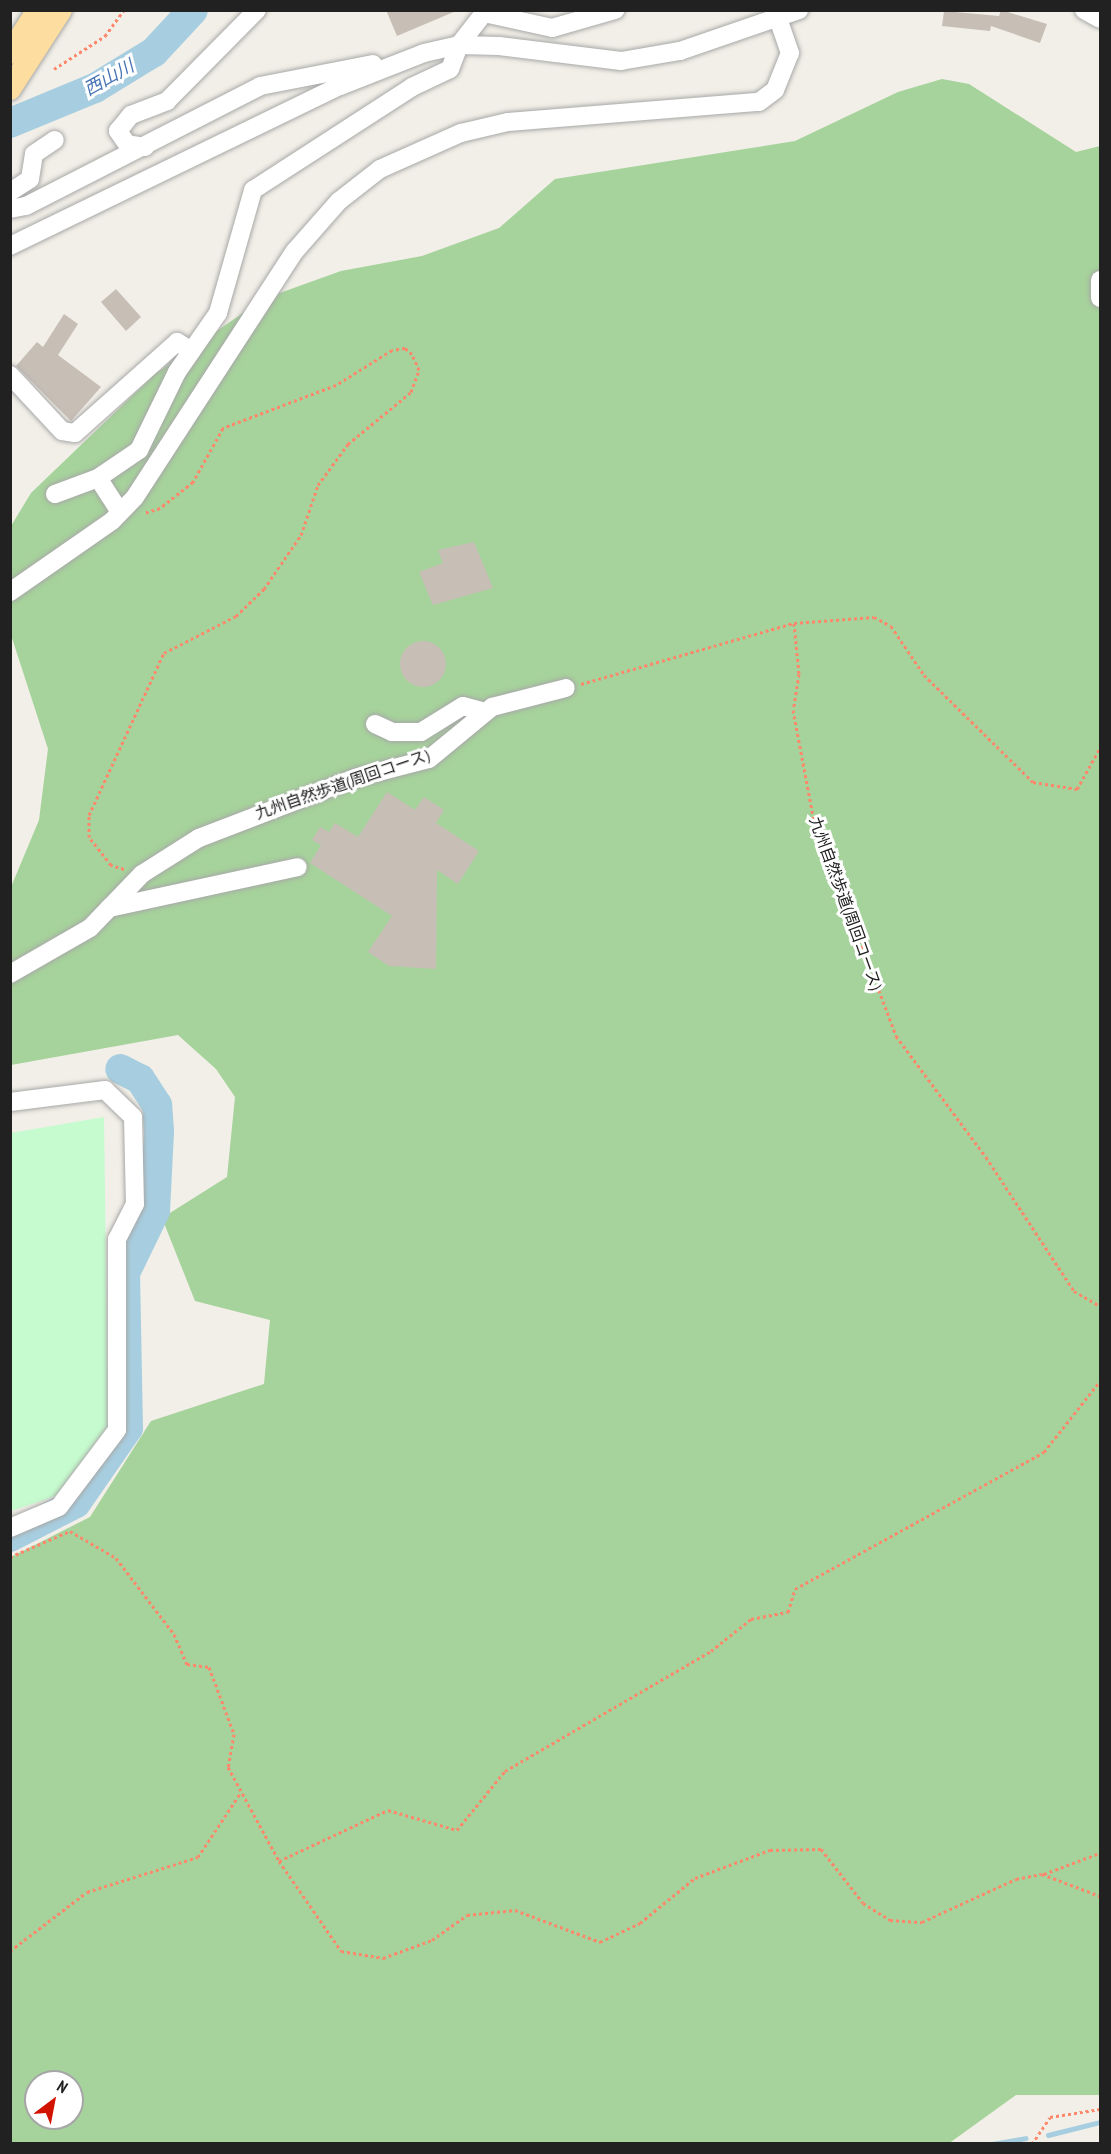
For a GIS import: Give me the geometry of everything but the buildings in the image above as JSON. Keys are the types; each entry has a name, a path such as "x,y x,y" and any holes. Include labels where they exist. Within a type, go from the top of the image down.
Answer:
{"main road":[{"path":"10,53 38,10"},
{"path":"10,89 61,10"}],"street":[{"path":"145,147 128,144 118,131 131,115 167,101 256,10"},
{"path":"56,494 98,478 140,450 192,351 218,313 253,190 412,87 450,69 459,45 484,14 552,28 615,10"},
{"path":"10,209 145,147 260,86 459,45 621,61 681,51 778,14 799,10"},
{"path":"1084,10 1101,19"},
{"path":"10,592 120,512 200,402 295,251 339,201 380,170 461,133 508,122 759,102 784,76 790,53 778,14"},
{"path":"10,246 340,86 424,52"},
{"path":"10,192 30,178 34,154 55,140"},
{"path":"1101,280 1101,298"},
{"path":"10,375 62,431 75,433 177,342 192,351"},
{"path":"98,478 120,512"},
{"name":"九州自然歩道(周回コース)","path":"10,974 90,928 142,874 242,819 429,759 484,712 531,693 566,688"},
{"path":"375,724 392,732 420,732 463,706 484,712"},
{"path":"109,908 298,867"},
{"path":"10,1102 105,1090 133,1117 135,1204 117,1239 117,1430 59,1507 10,1528"}],"path":[{"path":"54,69 105,36 124,10"},
{"path":"120,512 132,517 160,508 193,482 214,438 239,418 336,385 392,350 405,348 412,354 419,370 411,392 348,444 318,485 301,535 264,588 236,616 164,653 135,708 89,815 89,837 111,865 142,874"},
{"path":"566,688 794,623 874,617 891,626 924,675 1033,782 1077,789 1101,748"},
{"name":"九州自然歩道(周回コース)","path":"794,623 799,674 794,710 813,816 896,1036 986,1157 1074,1291 1101,1306"},
{"path":"279,1861 388,1810 457,1830 505,1772 711,1651 751,1619 788,1612 795,1589 1044,1452 1101,1381"},
{"path":"10,1557 70,1531 116,1558 174,1634 187,1664 209,1666 234,1734 228,1767 279,1861 341,1951 383,1958 432,1940 467,1915 515,1910 600,1942 640,1923 695,1878 770,1850 821,1849 863,1903 890,1920 922,1922 1016,1879 1042,1874 1101,1853"},
{"path":"10,1951 87,1892 198,1857 241,1792"},
{"path":"1042,1874 1101,1896"},
{"path":"1032,2144 1050,2117 1101,2109"}],"green space":[{"path":"942,79 969,84 1076,152 1100,146 1100,2095 1016,2095 948,2144 11,2143 11,1557 90,1517 151,1421 264,1384 270,1320 195,1301 162,1218 227,1177 235,1097 216,1069 178,1035 11,1065 11,887 39,820 48,749 11,635 11,526 31,493 155,374 263,299 341,271 422,256 499,228 555,179 795,141 898,92"},
{"path":"104,1117 108,1426 56,1496 11,1511 11,1133"}],"waterway":[{"name":"西山川","path":"10,123 95,88 154,52 193,10"},
{"path":"10,1537 76,1503 128,1428 125,1273 155,1211 159,1131 157,1105 140,1079 120,1069"},
{"path":"1048,2135 1100,2122"},
{"path":"992,2144 1025,2138"}]}
